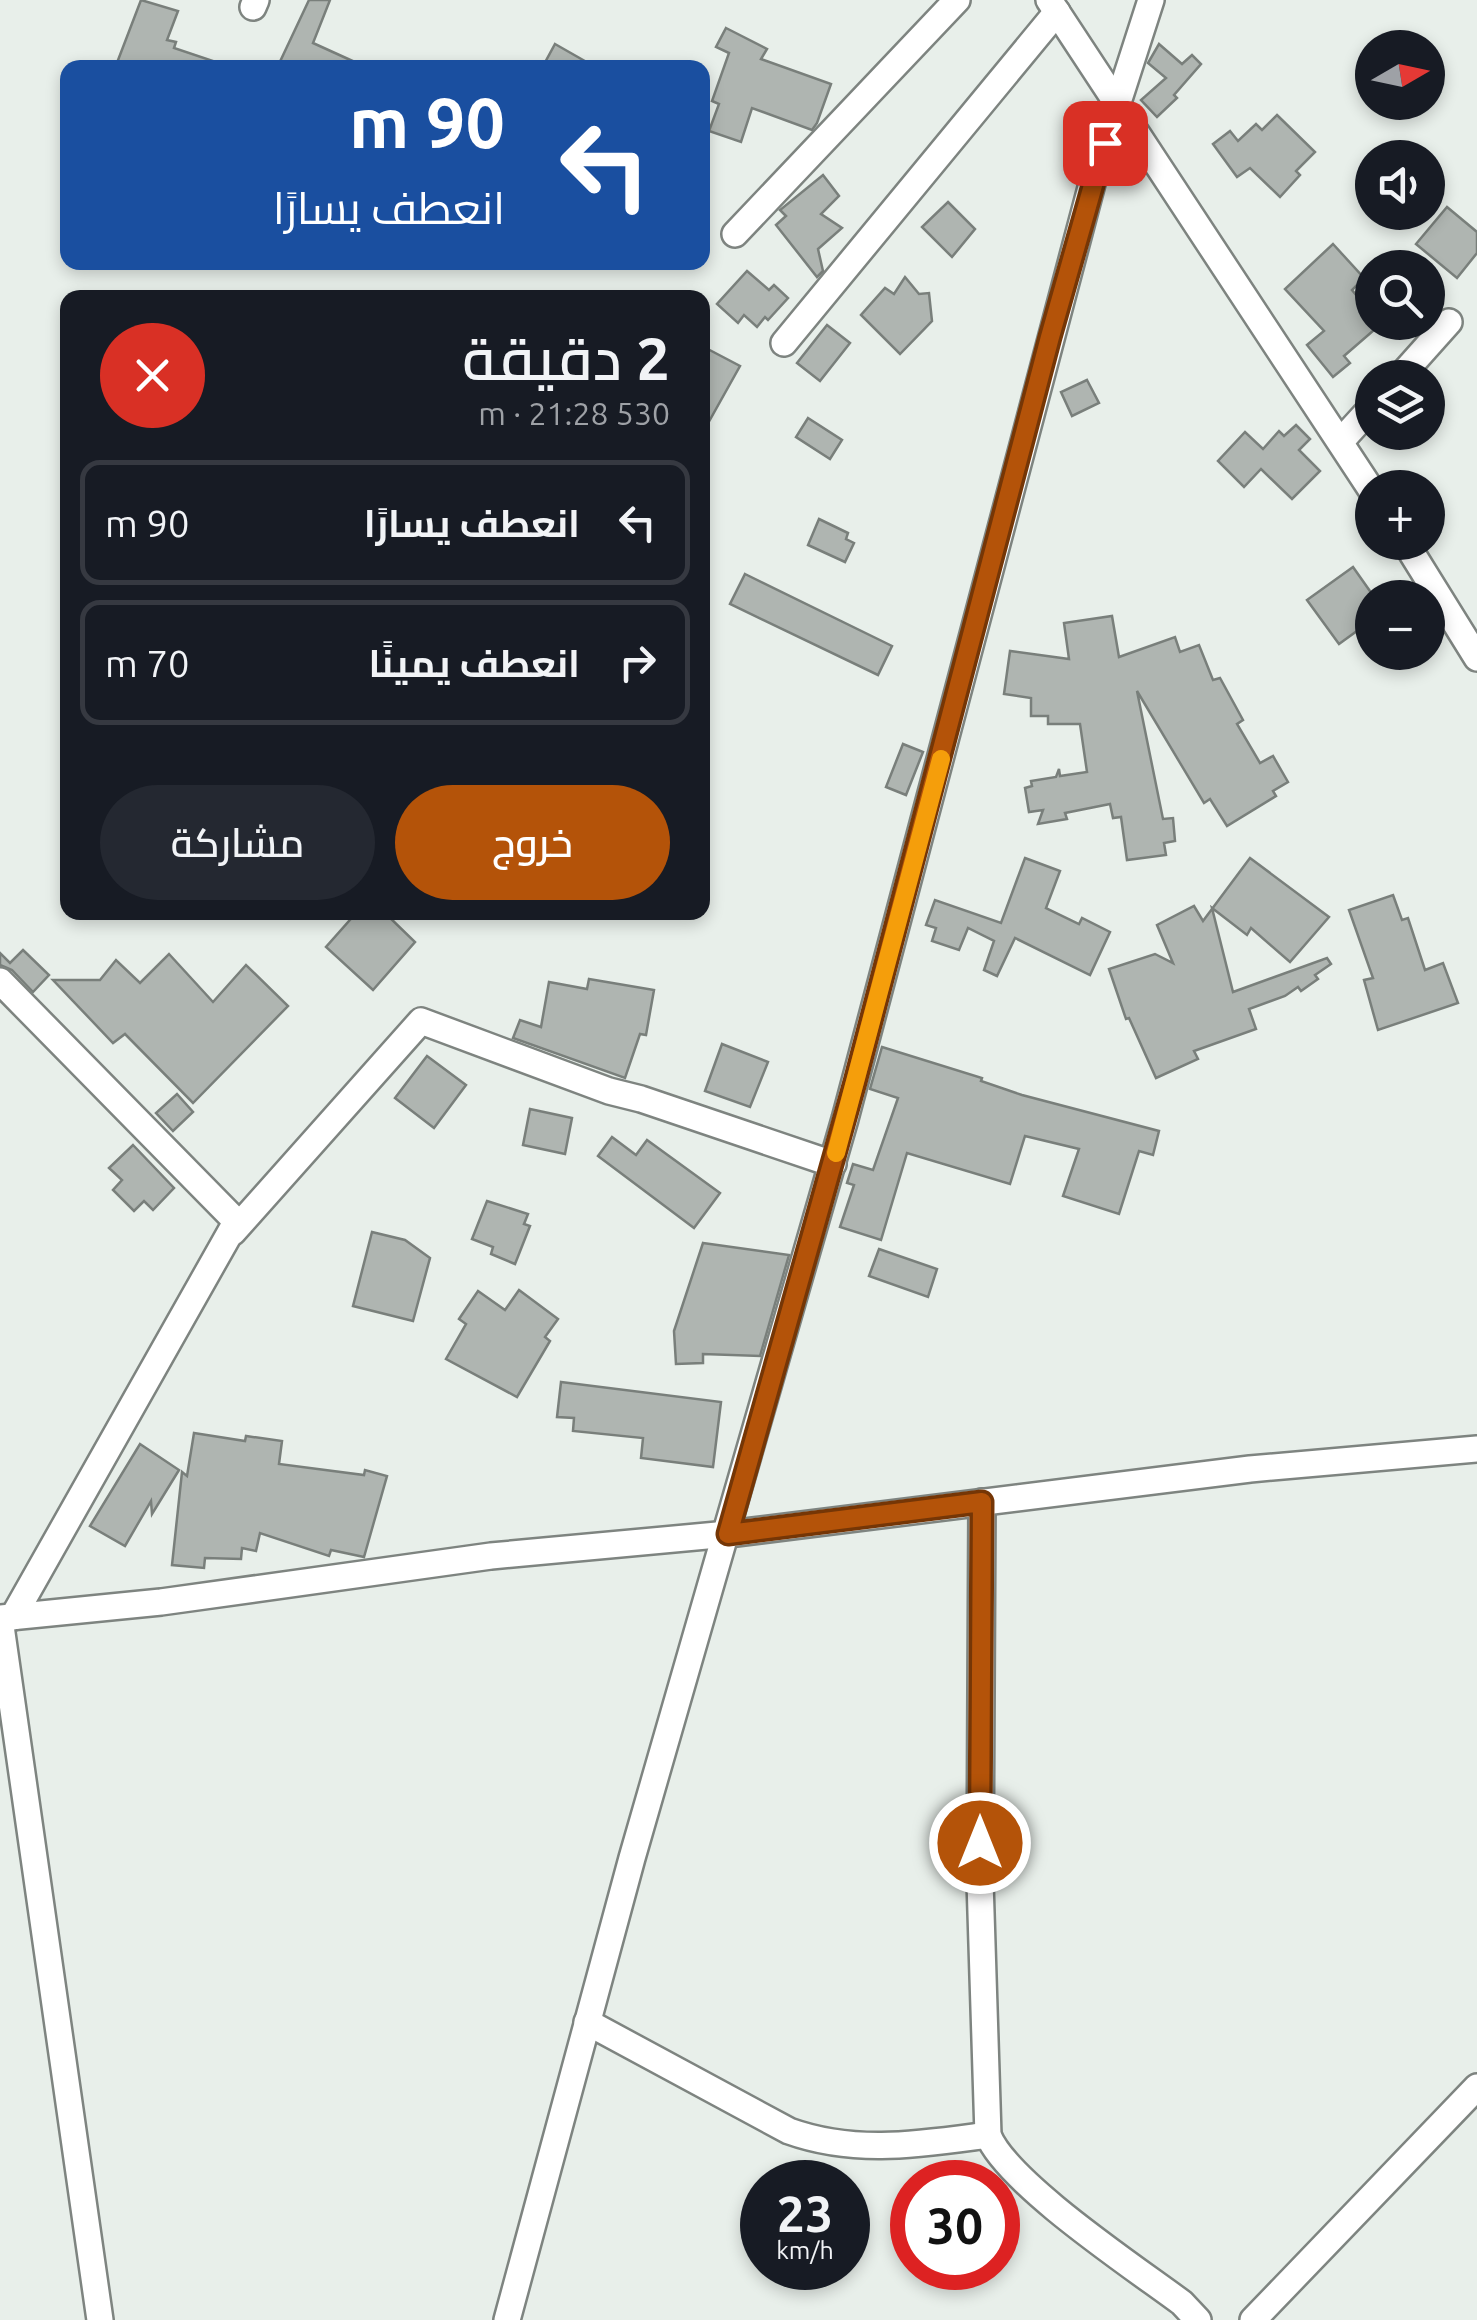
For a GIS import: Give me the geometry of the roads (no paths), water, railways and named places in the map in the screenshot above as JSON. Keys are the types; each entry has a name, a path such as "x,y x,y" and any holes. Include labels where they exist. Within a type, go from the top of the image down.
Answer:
{"street":[{"path":"734,234 957,0"},
{"path":"507,2320 587,2022 832,1164 1050,337 1116,106 1151,0"},
{"path":"784,343 1053,6 1359,470"},
{"path":"1415,360 1449,322"},
{"path":"1341,442 1355,426"},
{"path":"1415,560 1477,658"},
{"path":"0,981 231,1216 233,1232"},
{"path":"100,2320 4,1618 233,1232 422,1021 609,1092 832,1164"},
{"path":"4,1618 161,1602 490,1556 728,1534 1250,1468 1477,1449"},
{"path":"982,1502 980,1881 988,2134 995,2152 1030,2186 1182,2303 1198,2320"},
{"path":"587,2022 789,2131 811,2139 898,2147 988,2134"},
{"path":"1253,2320 1477,2087"}]}
